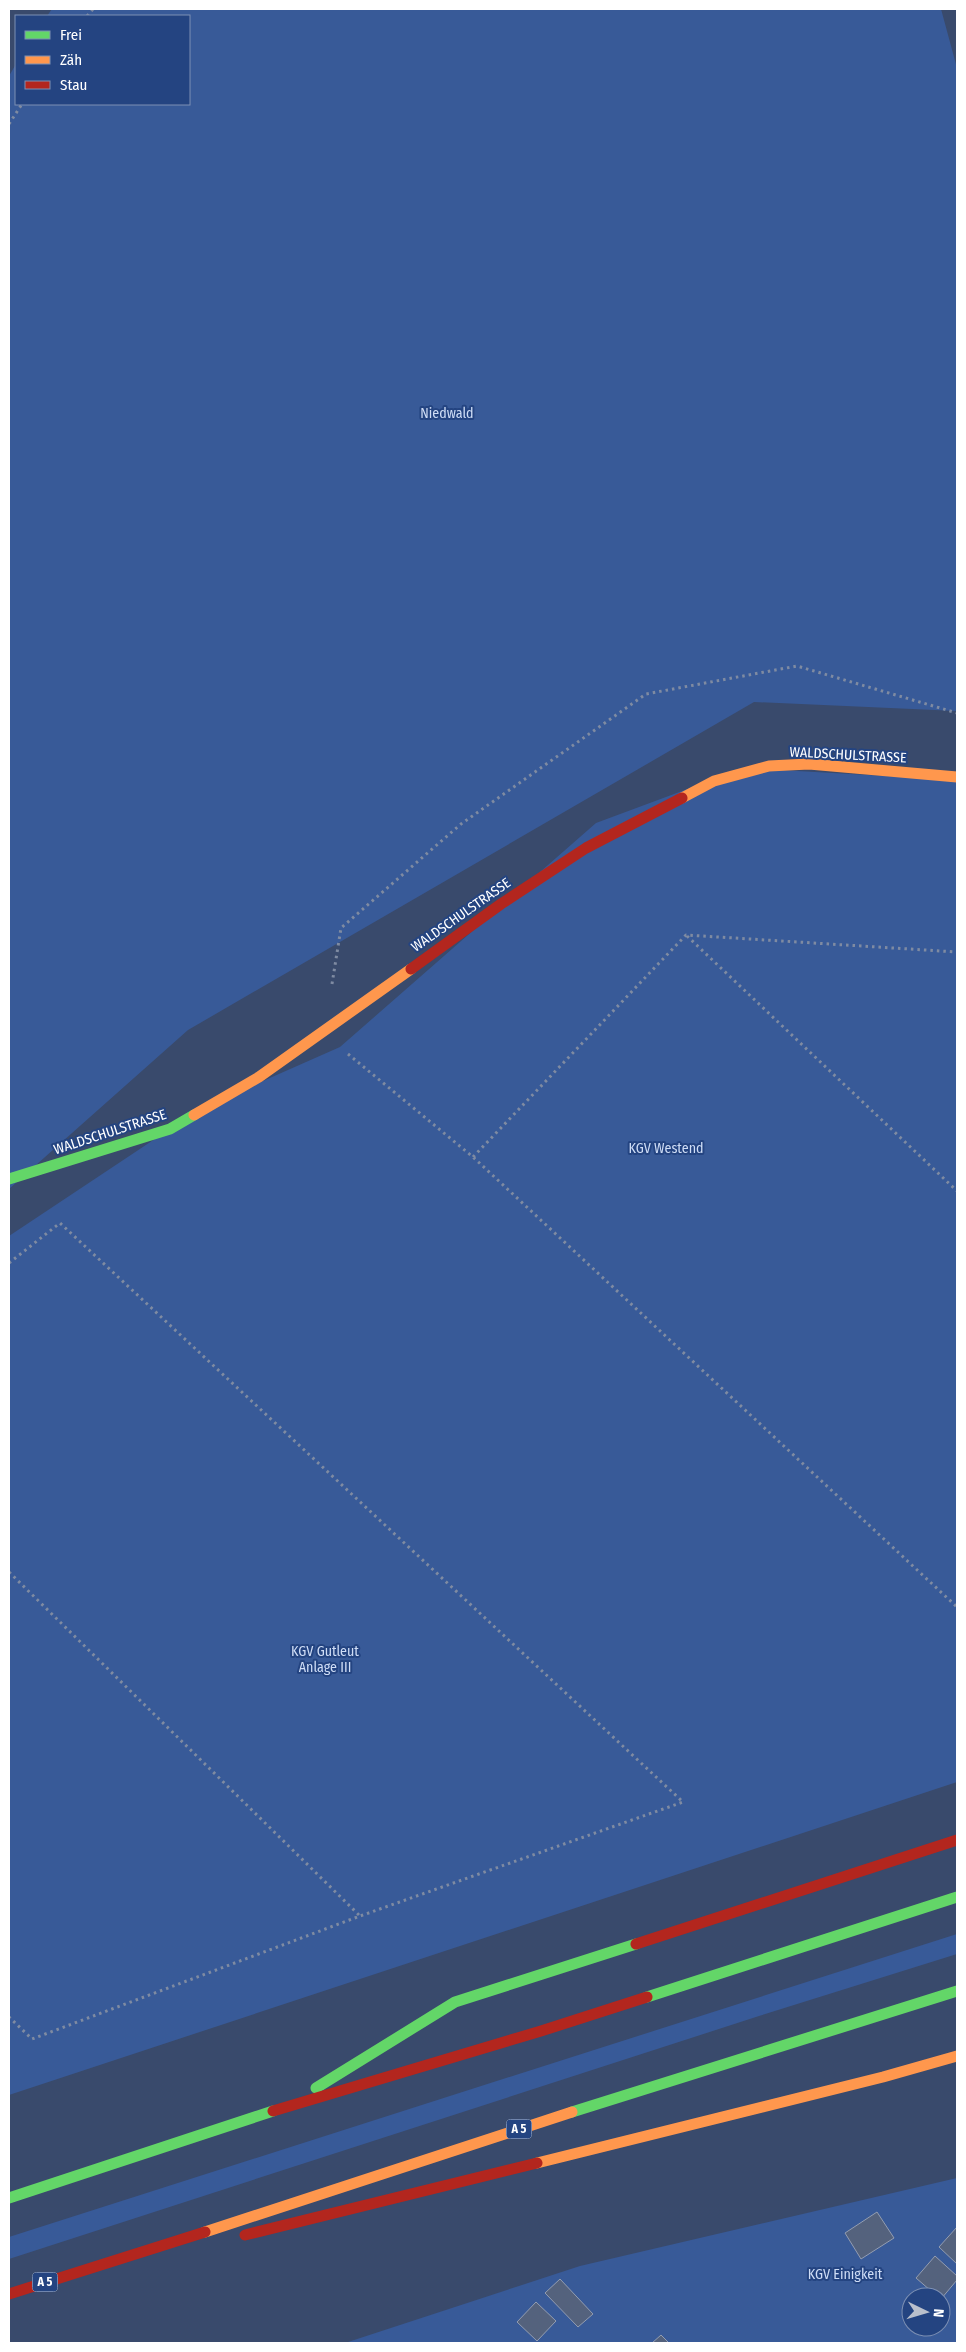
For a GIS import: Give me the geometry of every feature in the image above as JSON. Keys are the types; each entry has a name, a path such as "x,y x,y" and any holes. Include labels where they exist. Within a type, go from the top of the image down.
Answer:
{"main road":[{"name":"WALDSCHULSTRASSE","path":"9,1179 170,1129 260,1077 501,904 586,848 714,782 769,766 809,764 957,777"},
{"path":"284,2107 455,2002 957,1840"},
{"path":"9,2198 284,2107 541,2031 957,1897"},
{"name":"A 5","path":"9,2294 550,2118 870,2020 957,1990"},
{"path":"236,2237 883,2077 957,2056"},
{"name":"A 5","path":"82,2271 207,2244"}],"path":[{"path":"9,124 21,105"},
{"path":"957,713 797,666 646,694 461,824 341,928 324,1031 340,1047 473,1157 957,1607"},
{"path":"473,1157 686,935 957,952"},
{"path":"686,935 957,1191"},
{"path":"9,1263 60,1223 683,1802 360,1916 32,2039 9,2017"},
{"path":"9,1572 360,1916"}],"green space":[{"name":"Niedwald","path":"52,9 941,9 957,68 957,711 754,702 188,1030 9,1189 9,76 15,66 15,105 190,105 190,15 48,15"},
{"path":"744,768 957,780 957,1782 9,2095 9,1236 200,1109 340,1047 596,823"},
{"path":"957,1934 957,1954 759,2016 9,2259 9,2237"},
{"name":"KGV Einigkeit","path":"957,2178 957,2343 345,2343 580,2266"}],"building":[{"path":"877,2212 894,2238 861,2259 845,2233"},
{"path":"957,2227 957,2264 939,2247"},
{"path":"935,2256 957,2276 957,2280 951,2287 926,2287 916,2278"},
{"path":"560,2279 593,2314 578,2327 545,2293"},
{"path":"536,2302 556,2321 537,2341 517,2322"},
{"path":"661,2335 669,2343 652,2343"}],"traffic: fast":[{"path":"9,1179 170,1129 194,1115"},
{"path":"647,1997 957,1897"},
{"path":"316,2088 455,2002 636,1944"},
{"path":"572,2112 957,1991"},
{"path":"9,2198 273,2111"}],"traffic: slow":[{"path":"682,798 714,781 769,766 809,764 957,777"},
{"path":"194,1115 259,1077 411,969"},
{"path":"537,2163 883,2077 957,2056"},
{"path":"205,2232 572,2112"}],"traffic: jam":[{"path":"411,969 501,904 586,848 682,798"},
{"path":"636,1944 957,1840"},
{"path":"273,2111 541,2031 647,1997"},
{"path":"245,2235 537,2163"},
{"path":"9,2294 205,2232"}],"park label":[{"name":"KGV Westend","path":"666,1148"},
{"name":"KGV Gutleut Anlage III","path":"325,1659"}]}
